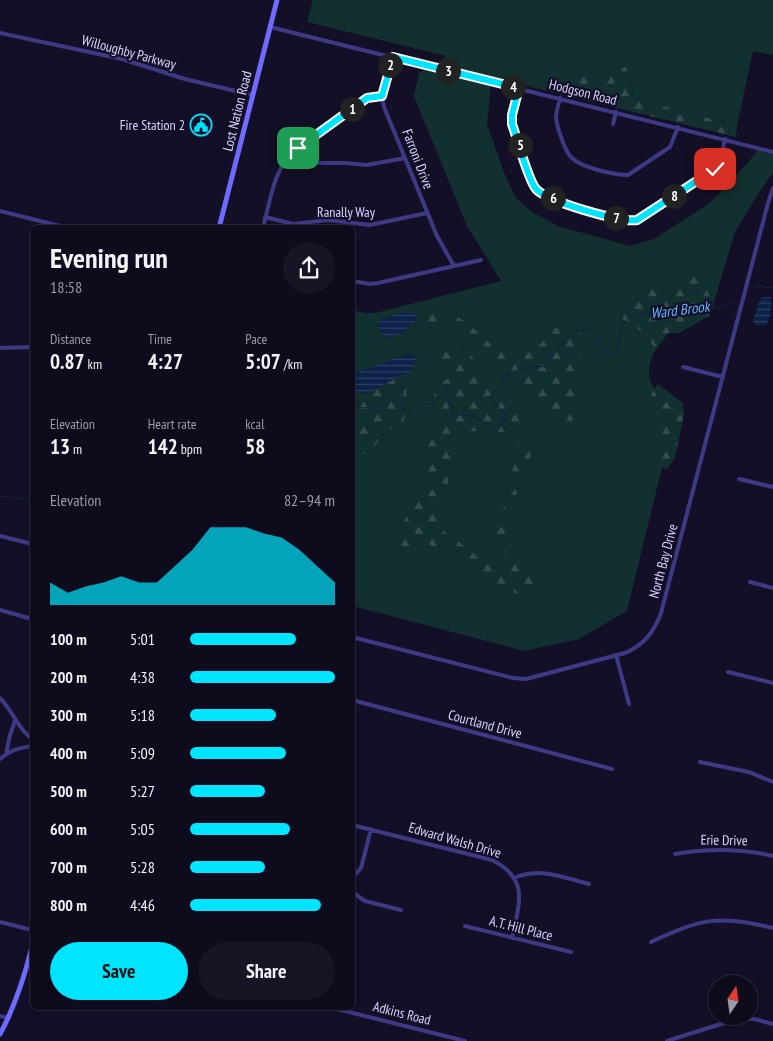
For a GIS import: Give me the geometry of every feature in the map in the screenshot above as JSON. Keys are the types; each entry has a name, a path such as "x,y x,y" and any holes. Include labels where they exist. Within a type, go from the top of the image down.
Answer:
{"street":[{"name":"Lost Nation Road","path":"220,225 277,0"},
{"name":"Hodgson Road","path":"270,27 773,152"},
{"name":"Willoughby Parkway","path":"0,33 122,60 185,79 252,95"},
{"path":"264,225 279,168 286,158 367,98 382,96 393,57"},
{"path":"519,88 512,115 512,124 537,190 548,197 577,208 622,220 637,220 709,174 719,162 725,139"},
{"name":"Farroni Drive","path":"382,96 384,107 426,213 454,266"},
{"path":"560,98 557,121 569,156 596,169 622,175 628,174 670,147 678,127"},
{"path":"613,124 616,112"},
{"path":"298,148 309,159 320,162 367,166 405,158"},
{"name":"North Bay Drive","path":"355,638 513,678 526,679 616,655 635,648 649,636 656,627 773,188"},
{"path":"0,211 56,225"},
{"name":"Ranally Way","path":"265,217 293,224 328,220 370,225 426,213"},
{"path":"355,282 370,284 378,283 481,260"},
{"path":"0,348 30,347"},
{"path":"683,366 723,377"},
{"path":"739,479 773,487"},
{"path":"0,536 30,544"},
{"path":"750,582 773,588"},
{"path":"0,610 30,618"},
{"path":"616,655 629,704"},
{"path":"728,672 773,683"},
{"path":"0,698 7,705 15,721 30,737"},
{"name":"Courtland Drive","path":"355,701 612,769"},
{"path":"6,754 15,721"},
{"path":"0,759 19,748 30,746"},
{"path":"700,762 754,774 773,782"},
{"name":"Edward Walsh Drive","path":"355,825 492,860 505,866 514,878"},
{"path":"355,875 361,868 371,829"},
{"name":"Erie Drive","path":"675,854 718,848 751,851 773,856"},
{"path":"512,938 520,901 519,889 514,878 533,872 544,872 589,884"},
{"path":"355,894 365,901 401,910"},
{"path":"651,942 687,926 716,920 740,921 773,928"},
{"path":"0,922 30,930"},
{"name":"A.T. Hill Place","path":"465,926 571,952"},
{"path":"0,1034 9,1018 20,990 30,954"},
{"name":"Adkins Road","path":"341,1010 465,1041"},
{"path":"0,1016 9,1018"},
{"path":"667,1041 737,1019 754,1019 773,1024"}],"green space":[{"path":"313,0 773,0 773,55 753,51 737,126 634,98 626,67 527,86 491,84 487,124 505,175 516,198 532,212 558,226 630,246 654,239 711,202 758,149 773,154 773,173 735,232 710,315 679,333 668,333 657,347 650,362 650,378 653,386 660,396 676,410 627,611 579,639 524,651 355,607 355,310 375,313 501,281 466,224 414,96 419,73 446,56 307,22"},
{"path":"626,67 634,98 737,126 736,137 527,86"},
{"path":"691,269 704,285 714,304 710,315 679,333 668,333 655,351 650,341 642,332 623,320 623,303 636,290 651,290 673,282"},
{"path":"440,309 463,321 496,349 511,347 525,351 541,344 551,331 565,323 576,323 579,326 582,337 579,397 574,419 570,422 527,391 519,382 498,366 468,335 449,326 438,324 425,325 424,314 429,310"},
{"path":"451,344 469,352 503,400 513,408 526,427 523,433 475,431 465,432 459,437 452,447 453,467 437,517 438,524 444,531 487,563 495,568 503,569 506,561 495,532 505,503 510,499 515,503 510,530 514,551 522,563 543,580 540,593 531,597 502,587 445,550 427,544 412,550 401,551 401,527 424,490 427,462 423,441 426,430 431,428 438,419 434,405 435,393 442,383 453,375 439,358"},
{"path":"404,374 406,404 404,421 383,433 368,456 355,448 355,392 366,394"},
{"path":"658,384 683,403 684,414 675,458 666,470 658,459 662,425 651,395"},
{"path":"516,437 528,441 535,446 516,495 510,495 508,493 518,444"}],"water":[{"path":"762,297 771,297 769,319 766,326 756,325 753,321"},
{"path":"401,313 413,313 418,316 406,330 390,338 383,335 377,326 379,320"},
{"path":"412,354 416,359 410,373 404,374 366,394 355,391 355,373 404,355"}],"waterway":[{"name":"Ward Brook","path":"755,286 773,288"},
{"name":"Ward Brook","path":"355,405 364,408 370,407 388,396 397,386 402,386 403,411 409,413 420,402 430,405 448,390 448,404 453,414 477,417 484,423 494,427 503,423 506,417 490,396 500,388 508,373 544,366 564,342 575,333 590,329 604,351 613,353 617,351 623,324 631,317 649,312 716,308 735,302"},
{"name":"Ward Brook","path":"0,496 30,500"}],"place":[{"name":"Fire Station 2","path":"201,125"}],"route":[{"path":"298,148 367,98 382,96 393,57 519,88 512,115 512,124 534,186 542,194 577,208 626,221 637,220 715,169"}]}
